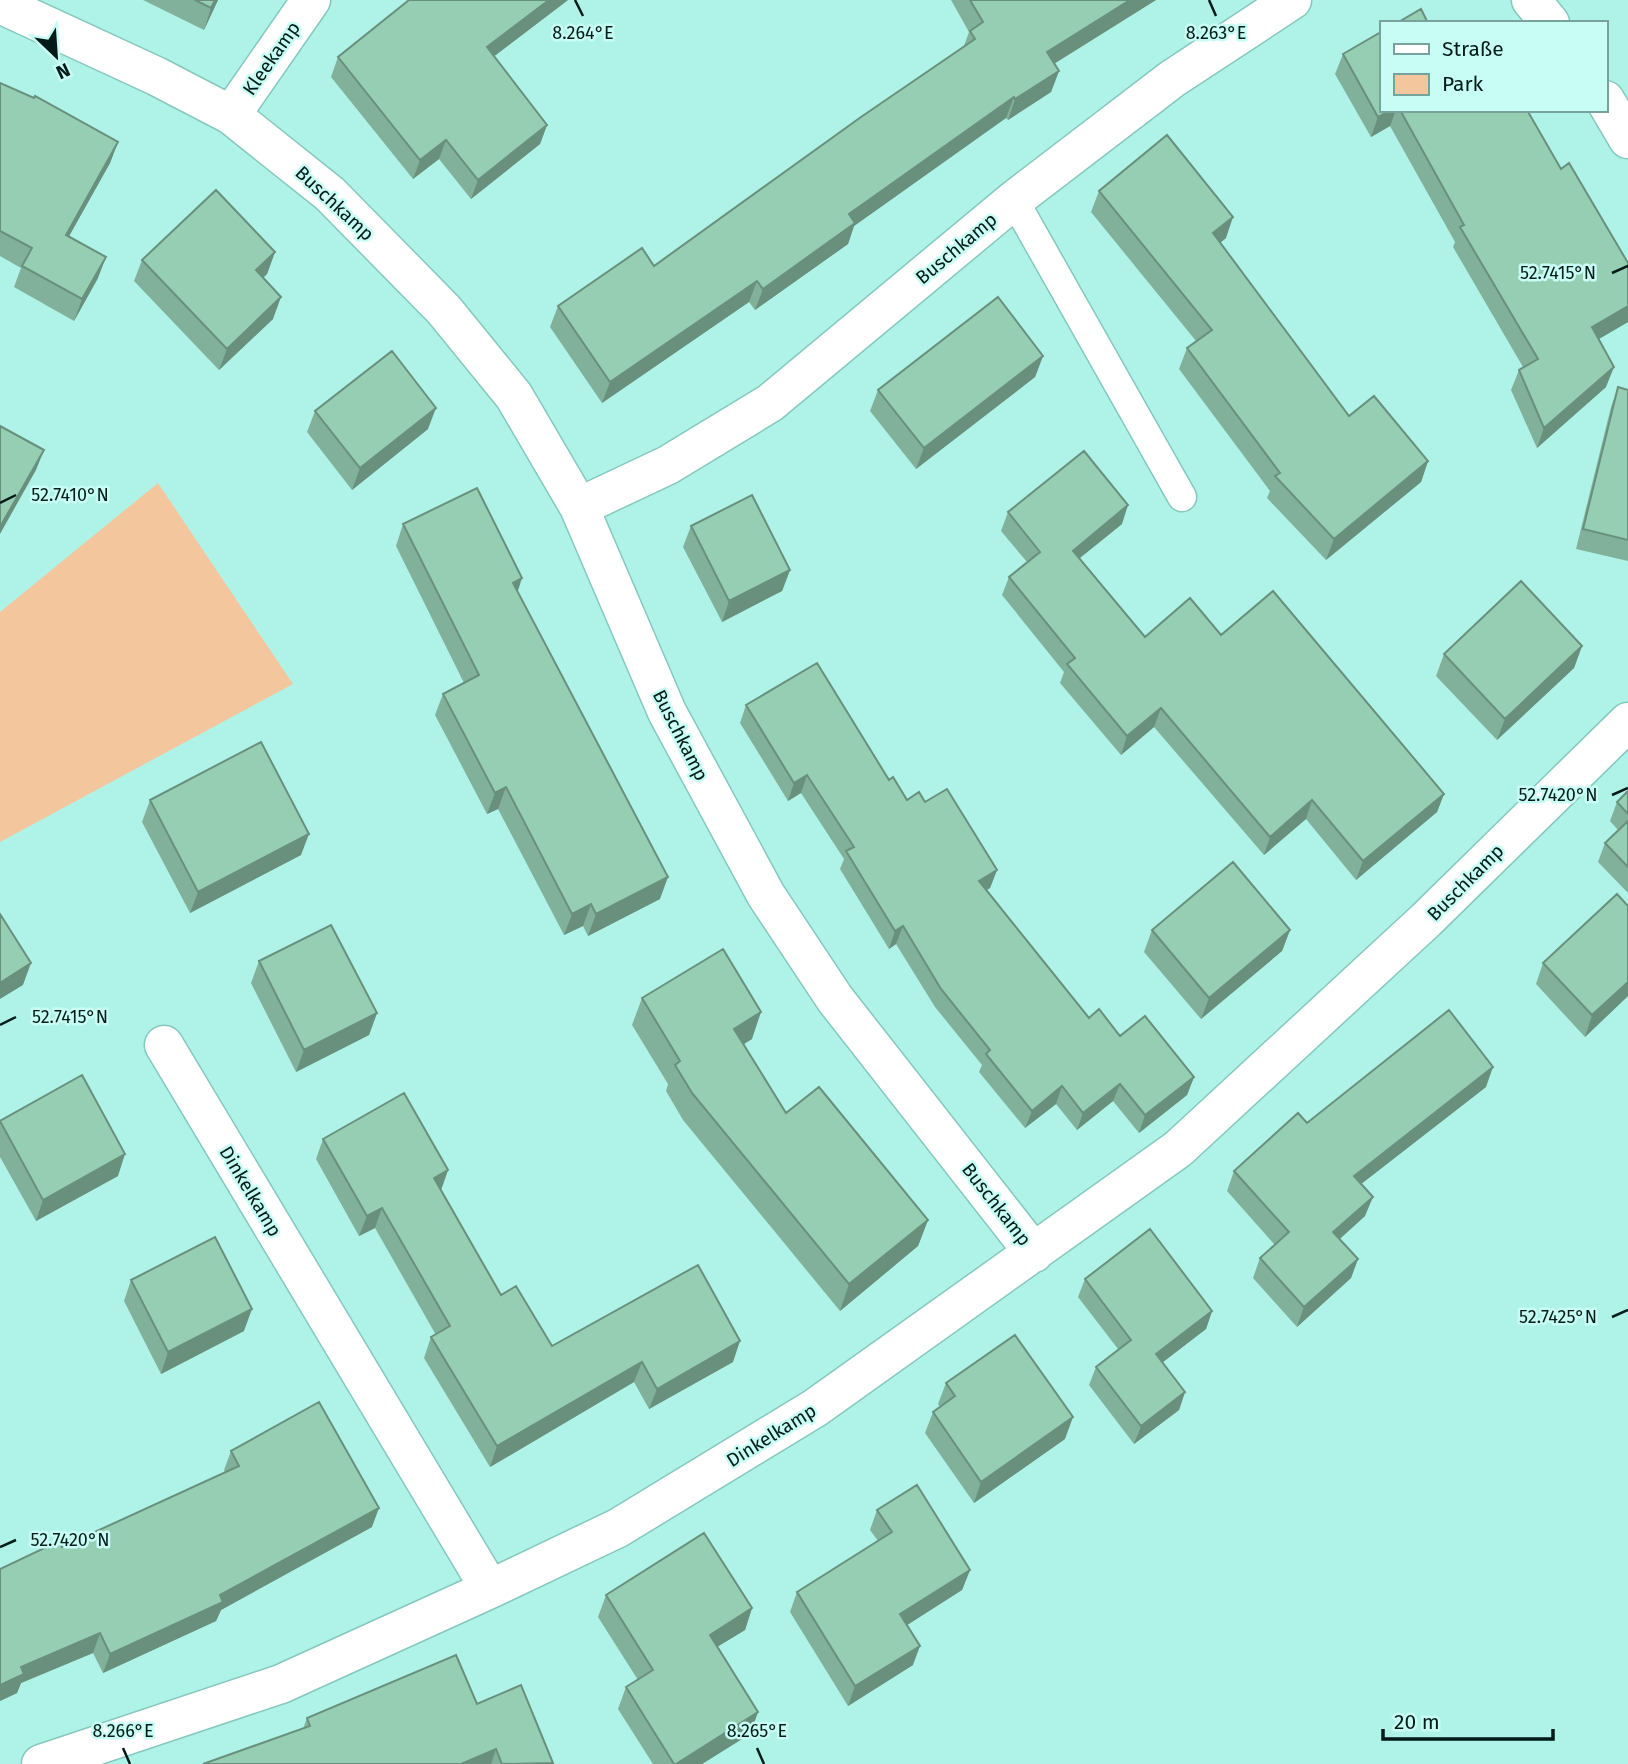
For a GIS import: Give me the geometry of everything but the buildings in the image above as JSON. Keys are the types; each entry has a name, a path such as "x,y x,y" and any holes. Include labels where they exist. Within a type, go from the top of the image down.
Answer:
{"street":[{"name":"Kleekamp","path":"231,115 311,0"},
{"name":"Buschkamp","path":"579,507 668,465 770,403 1014,200 1172,79 1292,0"},
{"path":"1531,0 1548,21"},
{"name":"Buschkamp","path":"0,4 156,76 231,115 330,194 444,310 514,396 579,507 667,712 766,895 835,999 1034,1252 1178,1149 1426,920 1628,722"},
{"path":"1607,103 1628,139"},
{"name":"Dinkelkamp","path":"164,1045 490,1589"},
{"name":"Dinkelkamp","path":"41,1764 281,1684 618,1528 815,1408 1034,1252"}],"lane":[{"path":"1014,200 1182,498"}],"green space":[{"path":"158,483 293,684 0,842 0,612"}]}
